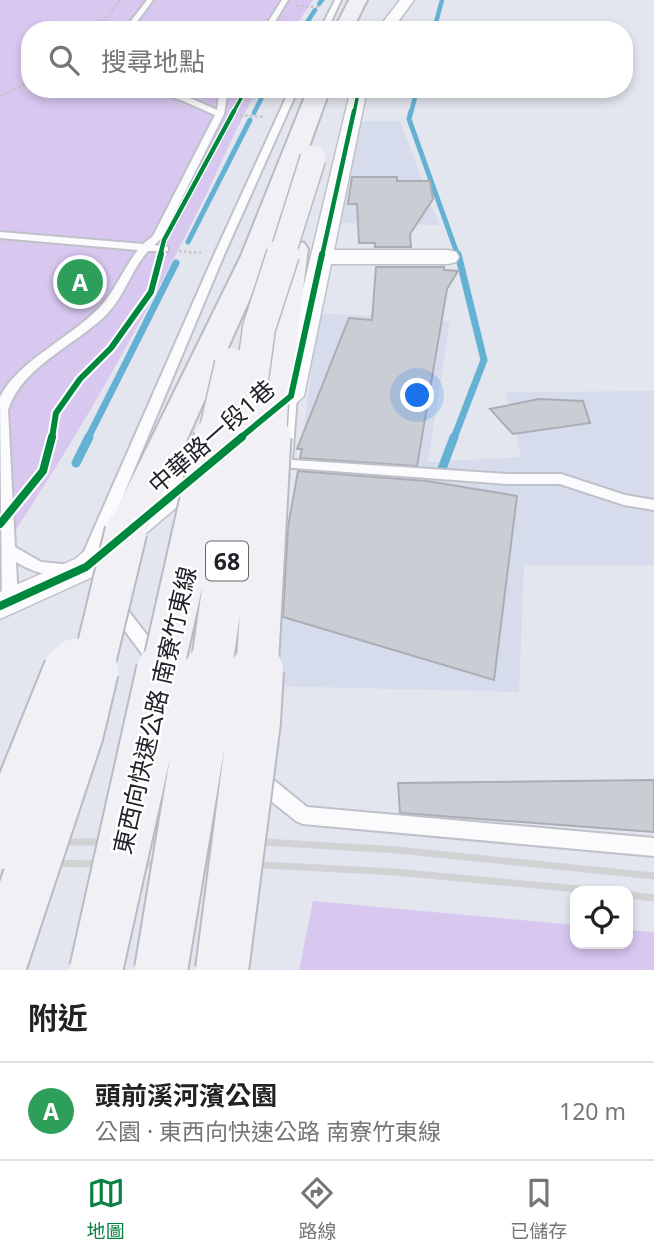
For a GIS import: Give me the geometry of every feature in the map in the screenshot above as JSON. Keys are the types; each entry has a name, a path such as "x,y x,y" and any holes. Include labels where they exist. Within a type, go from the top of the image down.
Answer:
{"highway":[{"path":"348,21 358,0"},
{"path":"366,21 374,0"},
{"name":"東西向快速公路 南寮竹東線","path":"96,970 237,256 314,98"},
{"name":"東西向快速公路 南寮竹東線","path":"161,970 218,628 259,328 313,158 336,98"},
{"path":"222,970 254,722 273,393 290,262 310,186 313,158"},
{"path":"0,843 237,256"},
{"path":"0,965 77,733 126,531"}],"street":[{"path":"391,21 407,0"},
{"name":"中華路一段1巷","path":"5,604 86,567 291,396 357,98"},
{"path":"320,257 448,257"}],"lane":[{"path":"134,21 150,0"},
{"path":"271,21 285,0"},
{"path":"328,21 338,0"},
{"path":"184,98 226,117"},
{"path":"5,604 8,549 2,410 8,391 76,337 106,308 144,247 158,238 226,117 225,98"},
{"path":"86,567 237,256 281,118 290,98"},
{"path":"0,235 164,249"},
{"path":"291,396 285,464 508,479 561,479 624,500 654,505"},
{"path":"8,549 26,563 50,571 86,567"},
{"path":"86,567 224,749 303,815 654,847"}],"path":[{"path":"104,21 120,0"},
{"path":"296,14 306,0"},
{"path":"0,96 21,86"},
{"path":"226,117 236,106"},
{"path":"226,117 281,118"},
{"path":"164,249 237,256"}],"shaded area":[{"path":"0,0 313,0 299,21 21,21 21,98 253,98 192,223 125,349 52,473 0,553"},
{"path":"360,121 400,121 439,225 334,223"},
{"path":"319,313 450,321 428,462 521,457 506,392 654,391 654,565 524,565 519,692 270,686"},
{"path":"313,901 570,925 570,949 633,949 633,930 654,932 654,970 299,970"}],"building":[{"path":"352,177 397,177 397,181 430,181 433,199 410,234 411,247 375,247 375,243 359,243 357,204 348,204"},
{"path":"376,267 444,267 444,270 458,271 447,289 417,466 300,458 302,449 297,449 349,318 372,320"},
{"path":"539,399 583,401 590,423 513,434 490,409"},
{"path":"298,471 427,481 517,496 494,680 283,617 288,527"},
{"path":"654,780 654,832 400,813 398,783"}],"waterway":[{"path":"319,4 322,0"},
{"path":"436,21 442,0"},
{"path":"308,21 315,10"},
{"path":"254,113 262,98"},
{"path":"411,113 415,98"},
{"path":"411,111 409,119 458,256"},
{"path":"188,242 250,120"},
{"path":"454,438 484,360 458,254"},
{"path":"88,438 176,263"},
{"path":"76,463 89,437"},
{"path":"440,474 454,437"}],"railway":[{"path":"0,842 264,842 397,850 654,876"},
{"path":"0,863 263,865 395,872 570,888"},
{"path":"633,896 654,898"}],"cycle path":[{"path":"0,524 43,471 56,413 80,379 111,348 151,292 164,240 241,98"},
{"path":"0,606 86,567 291,396 357,98"}],"place":[{"name":"頭前溪河濱公園","path":"80,282"}]}
